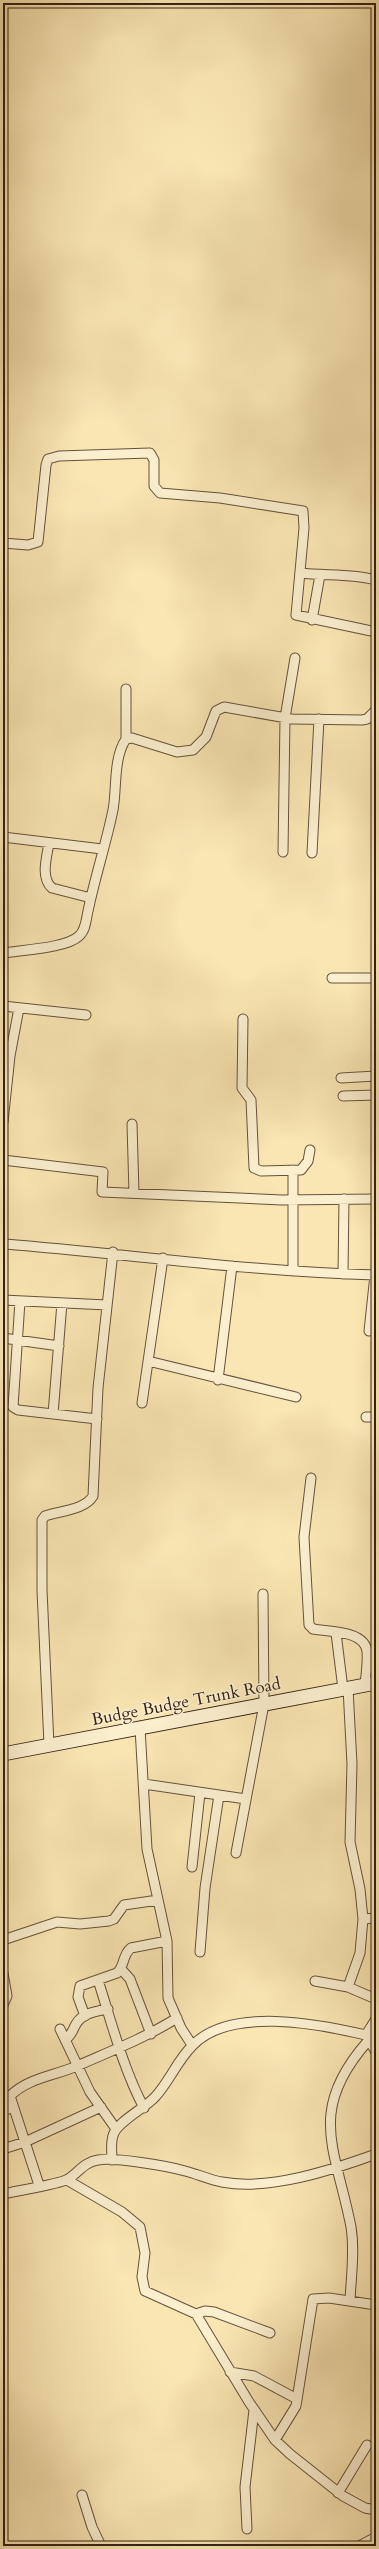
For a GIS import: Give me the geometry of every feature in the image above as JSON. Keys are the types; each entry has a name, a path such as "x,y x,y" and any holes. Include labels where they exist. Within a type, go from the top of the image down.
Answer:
{"main road":[{"name":"Budge Budge Trunk Road","path":"3,1754 371,1684"}],"street":[{"path":"3,543 28,545 38,542 46,465 48,459 59,456 150,453 154,460 154,486 160,493 220,498 303,511 304,528 296,616 376,632"},
{"path":"300,573 320,576 352,575 376,580"},
{"path":"312,620 320,576"},
{"path":"283,852 285,718 295,658"},
{"path":"3,953 72,941 80,936 85,926 102,849 113,810 120,753 126,739 126,689"},
{"path":"126,739 132,738 185,752 198,747 206,737 216,711 220,708 285,718 362,720 367,719 376,710"},
{"path":"312,852 319,719"},
{"path":"3,837 102,849"},
{"path":"49,843 45,870 48,885 52,888 91,898"},
{"path":"332,978 376,978"},
{"path":"3,1006 86,1015"},
{"path":"3,1122 4,1100 18,1008"},
{"path":"243,1019 242,1088 251,1100 254,1168 261,1171 293,1170 305,1167 310,1150"},
{"path":"342,1078 376,1076"},
{"path":"343,1096 376,1095"},
{"path":"132,1124 134,1194"},
{"path":"3,1160 103,1172 102,1192 293,1200 376,1199"},
{"path":"292,1271 293,1170"},
{"path":"343,1274 344,1199"},
{"path":"5,1244 113,1252 232,1266 292,1271 375,1275 368,1331"},
{"path":"49,1745 42,1590 42,1520 45,1516 89,1502 94,1484 98,1388 113,1252"},
{"path":"142,1403 162,1258"},
{"path":"218,1380 232,1266"},
{"path":"3,1300 107,1305"},
{"path":"20,1301 13,1407 18,1410 97,1419"},
{"path":"53,1414 62,1303"},
{"path":"3,1338 59,1346"},
{"path":"148,1361 218,1380 296,1397"},
{"path":"366,1417 376,1418"},
{"path":"311,1478 304,1537 309,1624 313,1629 353,1636 364,1644 367,1650 371,1684"},
{"path":"236,1853 264,1704 263,1594"},
{"path":"336,1633 345,1689 352,1764 350,1842 360,1889 363,1919 360,1953 348,1987"},
{"path":"140,1728 147,1849 167,1941 169,1963 167,1989 177,2018 192,2045"},
{"path":"144,1784 246,1799"},
{"path":"192,1867 200,1793"},
{"path":"200,1952 205,1888 219,1795"},
{"path":"3,1940 57,1922 80,1924 109,1921 114,1919 120,1908 124,1906 158,1900"},
{"path":"363,1919 376,1918"},
{"path":"85,2016 77,1992 80,1986 112,1976 121,1969 125,1955 131,1948 167,1941"},
{"path":"121,1969 130,1979 151,2034"},
{"path":"3,1973 8,1996 3,2005"},
{"path":"98,1980 120,2048 122,2062 144,2108"},
{"path":"314,1981 348,1987 376,1999"},
{"path":"65,2040 72,2035 76,2024 85,2016 96,2011 108,2010"},
{"path":"39,2186 13,2107 10,2096 13,2092 48,2075 77,2066 120,2048 151,2034 177,2018"},
{"path":"350,2301 351,2228 336,2168 330,2124 335,2089 350,2061 367,2038 376,2019"},
{"path":"112,2160 112,2140 116,2130 144,2108 161,2090 192,2045 210,2031 224,2025 249,2022 324,2026 367,2038 376,2052"},
{"path":"60,2029 77,2066 116,2130"},
{"path":"3,2111 13,2107"},
{"path":"3,2149 25,2142 101,2107"},
{"path":"3,2194 68,2180 87,2164 98,2160 112,2160 183,2170 222,2182 242,2184 267,2183 336,2168 376,2154"},
{"path":"68,2180 122,2212 140,2227 145,2253 142,2277 145,2291 196,2314 254,2410 276,2440 307,2469 338,2493 361,2506 376,2510"},
{"path":"276,2440 291,2416 297,2399 313,2300 329,2298 376,2305"},
{"path":"196,2314 214,2312 270,2333"},
{"path":"230,2372 254,2376 297,2399"},
{"path":"247,2529 246,2487 254,2410"},
{"path":"338,2493 367,2445"},
{"path":"82,2495 92,2527 101,2546"},
{"path":"359,2546 376,2537"}]}
